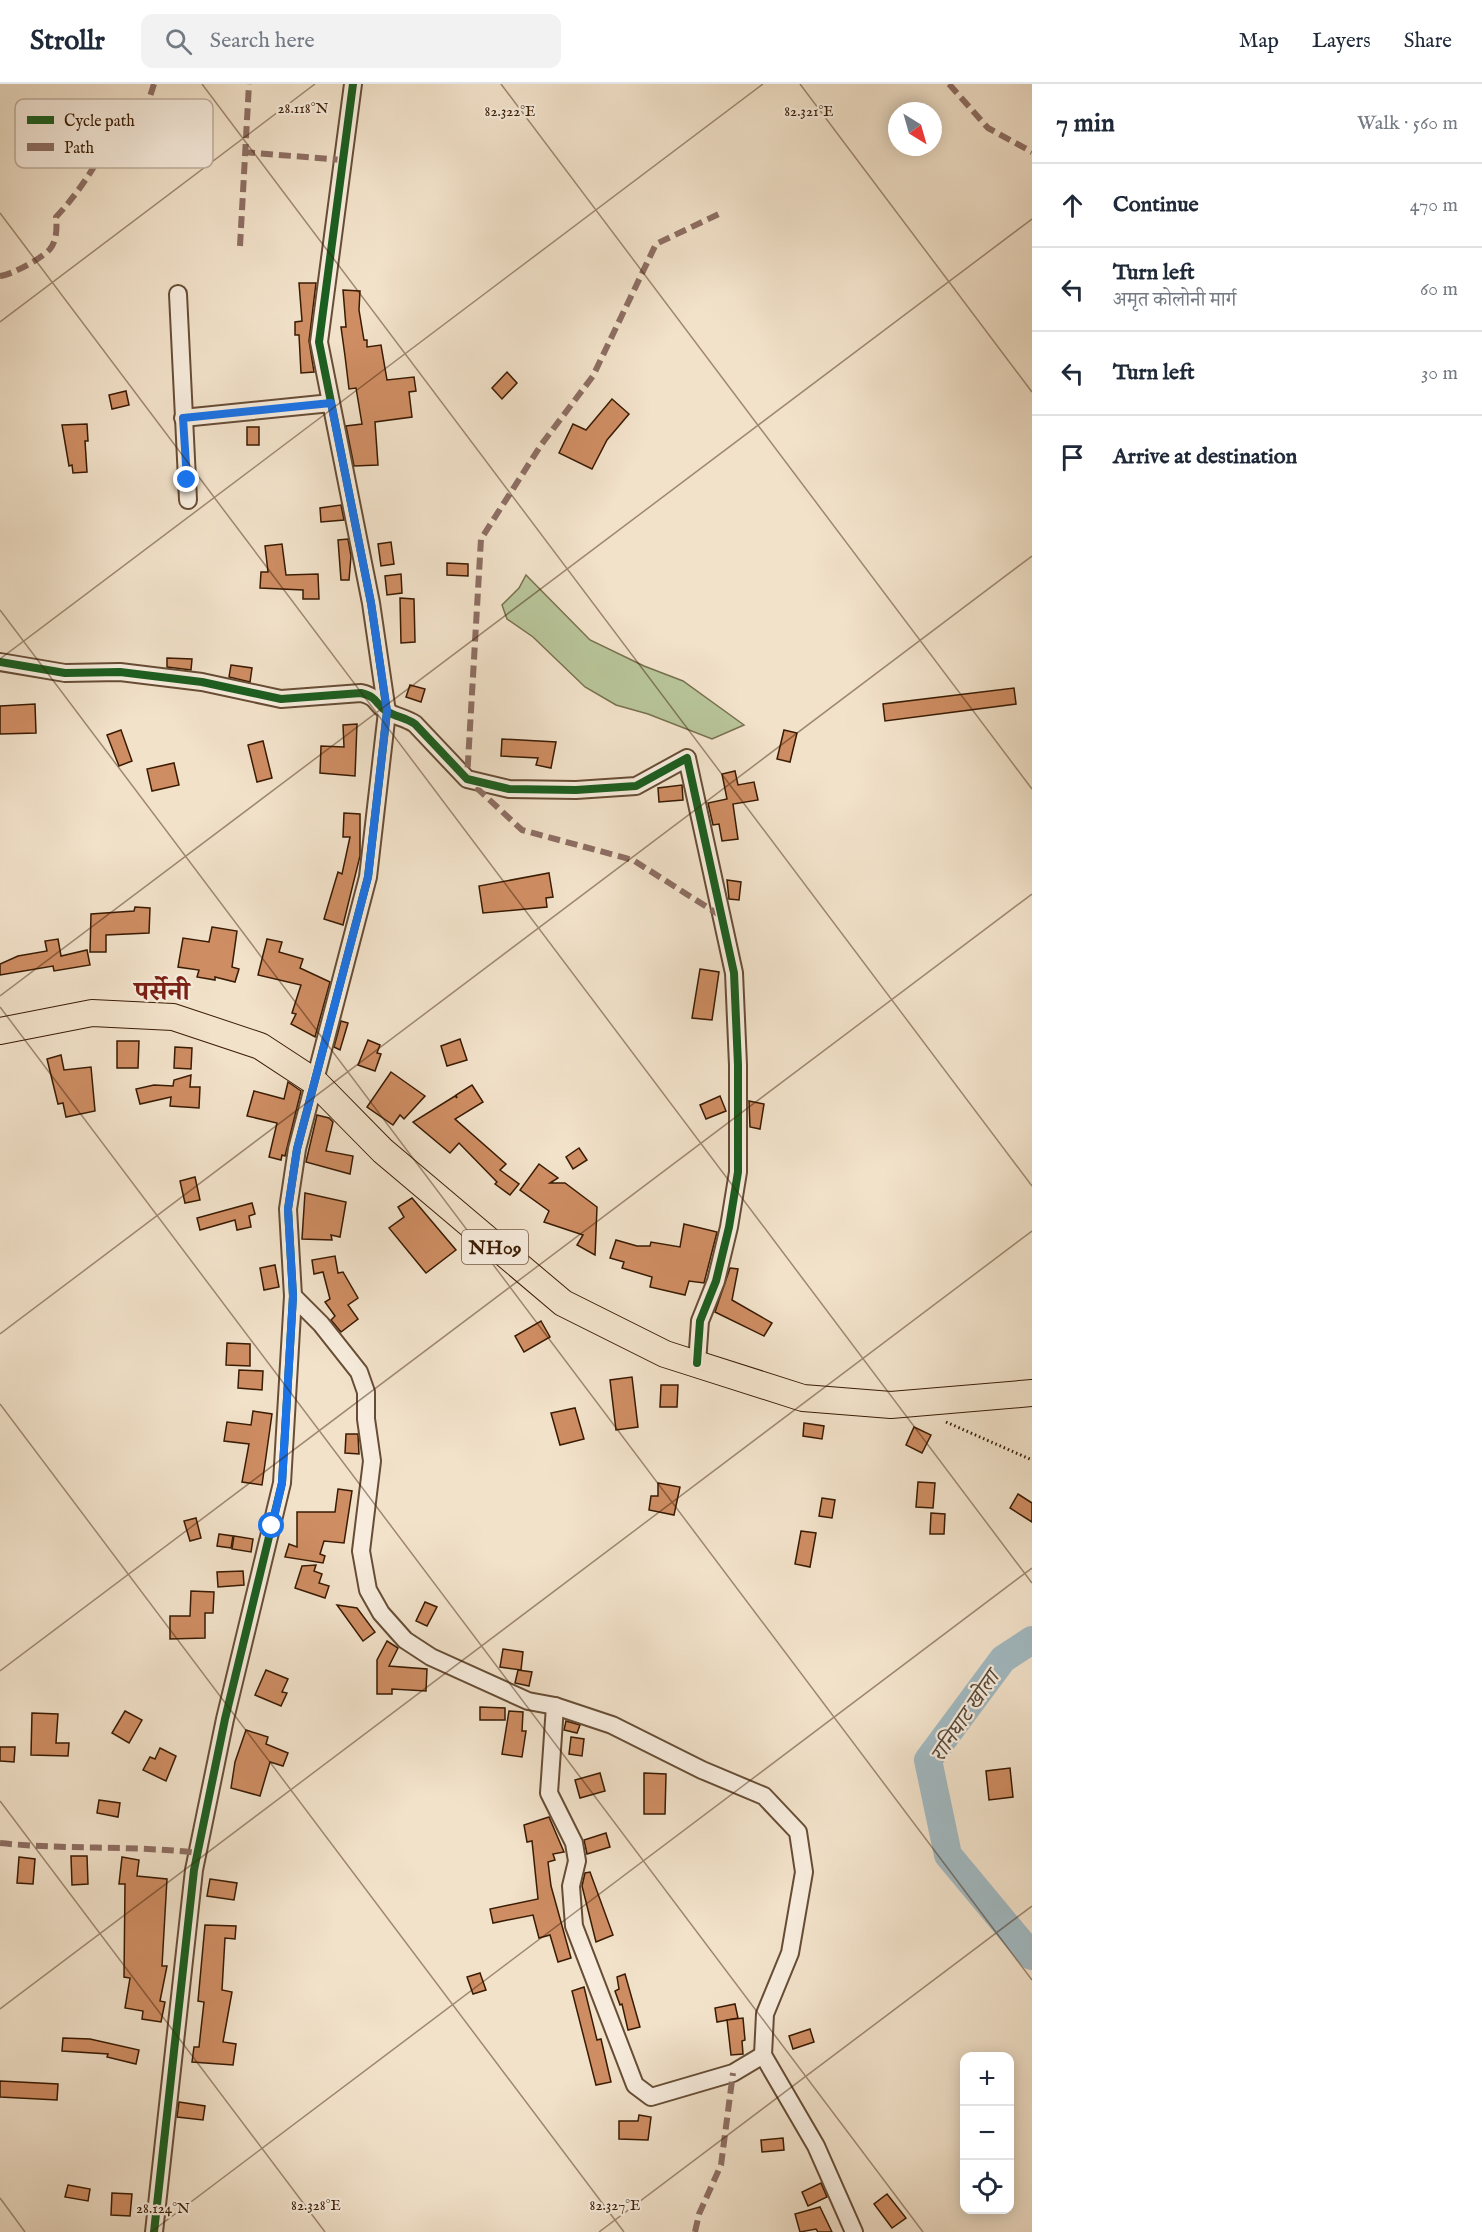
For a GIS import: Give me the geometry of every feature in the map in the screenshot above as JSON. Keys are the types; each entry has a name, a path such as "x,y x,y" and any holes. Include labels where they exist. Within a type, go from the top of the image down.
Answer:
{"main road":[{"name":"NH09","path":"0,1030 92,1013 173,1017 260,1046 315,1082 383,1151 563,1303 665,1354 802,1398 891,1405 1032,1393"}],"street":[{"path":"154,2232 194,1870 225,1719 282,1483 293,1296 288,1209 297,1149 368,877 387,711 371,603 319,342 352,84"},
{"path":"178,294 188,501"},
{"path":"183,418 331,403"},
{"path":"0,662 65,674 120,672 202,682 281,699 361,693 373,696 387,711 407,718 415,724 467,778 509,789 576,790 636,786 687,758 734,973 738,1065 738,1172 729,1227 716,1281 700,1321 697,1364"},
{"path":"293,1296 321,1324 359,1372 366,1392 366,1419 372,1461 361,1551 368,1590 381,1613 405,1640 431,1657 528,1701 555,1706 612,1725 702,1770 764,1796 798,1832 804,1872 789,1953 765,2014 763,2055 816,2146 854,2232"},
{"path":"555,1706 549,1793 574,1843 577,1861 571,1886 574,1926 635,2085 651,2097 733,2073 763,2055"}],"path":[{"path":"918,1404 951,1425 1032,1460"}],"green space":[{"path":"526,575 590,640 644,666 683,681 744,725 712,739 648,714 616,705 585,687 533,637 507,619 502,605 519,588"}],"building":[{"path":"299,283 316,283 309,341 314,372 301,373 299,335 295,335 295,322 302,321"},
{"path":"343,290 360,291 359,310 364,340 367,340 367,347 381,345 387,380 414,377 416,391 409,392 412,417 375,422 378,465 354,466 346,426 362,424 356,388 349,389 341,327 346,327"},
{"path":"507,372 517,383 502,399 492,388"},
{"path":"126,391 129,405 112,409 109,395"},
{"path":"612,399 629,414 607,440 592,469 559,453 573,424 586,430"},
{"path":"87,424 88,441 85,441 87,472 73,473 72,465 69,466 62,425"},
{"path":"247,427 259,427 259,445 247,445"},
{"path":"341,505 344,520 321,522 320,508"},
{"path":"348,539 351,556 349,580 341,580 338,540"},
{"path":"391,542 394,564 381,566 378,544"},
{"path":"282,544 286,575 318,574 319,599 303,599 303,590 260,588 261,572 268,572 265,546"},
{"path":"447,563 468,564 468,576 447,575"},
{"path":"401,574 402,593 387,595 385,576"},
{"path":"400,598 414,599 415,642 401,643"},
{"path":"167,658 192,659 191,670 167,667"},
{"path":"231,665 252,668 250,682 229,677"},
{"path":"410,685 425,689 421,702 406,697"},
{"path":"1014,688 1016,704 885,721 883,704"},
{"path":"35,704 36,733 0,734 0,706"},
{"path":"357,724 355,776 320,773 321,746 344,747 343,725"},
{"path":"121,730 132,761 119,766 107,735"},
{"path":"784,730 797,733 790,762 777,759"},
{"path":"502,739 556,742 551,768 536,765 538,758 501,756"},
{"path":"263,741 272,778 257,782 248,745"},
{"path":"174,763 179,785 152,791 147,769"},
{"path":"735,771 738,785 754,782 758,800 733,804 738,839 722,841 719,824 713,825 708,803 727,799 722,774"},
{"path":"682,785 683,800 659,802 658,788"},
{"path":"344,813 360,814 360,856 343,925 324,919 338,872 342,874 350,837 343,837"},
{"path":"549,873 553,897 546,898 547,907 483,913 479,886"},
{"path":"727,880 741,882 739,900 729,899"},
{"path":"135,907 150,908 149,933 106,935 106,952 90,952 91,914 134,911"},
{"path":"212,927 237,931 232,967 239,969 235,982 215,977 215,980 197,977 199,970 178,967 183,938 209,942"},
{"path":"58,939 61,956 87,950 90,965 54,971 53,966 0,975 0,964 18,956 47,951 45,941"},
{"path":"267,939 282,942 279,952 303,959 300,968 330,982 315,1037 291,1024 296,1014 292,1013 301,985 258,975"},
{"path":"700,969 719,972 712,1020 692,1018"},
{"path":"341,1021 348,1023 340,1050 334,1047"},
{"path":"460,1039 467,1060 447,1066 441,1046"},
{"path":"368,1040 380,1045 377,1053 381,1054 375,1071 358,1065"},
{"path":"117,1041 139,1041 138,1068 117,1068"},
{"path":"175,1047 192,1048 191,1069 174,1068"},
{"path":"61,1055 64,1070 91,1067 95,1111 66,1117 63,1103 58,1104 47,1059"},
{"path":"391,1072 425,1096 404,1119 400,1115 393,1125 367,1107"},
{"path":"191,1075 190,1087 200,1087 199,1108 170,1106 171,1097 140,1104 136,1089 154,1085 173,1086 174,1080"},
{"path":"288,1082 301,1091 285,1156 282,1155 281,1160 269,1157 277,1123 247,1116 254,1091 284,1099"},
{"path":"472,1085 483,1102 455,1119 506,1164 500,1170 519,1184 510,1195 495,1184 497,1182 459,1143 450,1153 413,1122 455,1096 457,1098 456,1095"},
{"path":"720,1096 726,1111 706,1119 700,1105"},
{"path":"749,1101 764,1104 760,1129 750,1127"},
{"path":"317,1115 329,1118 333,1122 326,1151 353,1156 350,1174 306,1162"},
{"path":"579,1148 587,1160 573,1169 566,1157"},
{"path":"539,1164 558,1178 550,1183 565,1183 597,1207 595,1255 577,1245 583,1235 544,1222 549,1211 520,1190"},
{"path":"195,1177 200,1200 185,1203 180,1181"},
{"path":"305,1193 346,1202 340,1237 331,1235 332,1240 302,1239"},
{"path":"412,1198 456,1250 426,1273 389,1228 404,1217 398,1207"},
{"path":"252,1203 255,1214 249,1216 251,1227 237,1230 235,1220 200,1230 197,1218"},
{"path":"684,1224 717,1232 704,1283 689,1281 685,1295 650,1287 652,1277 622,1268 624,1262 610,1258 616,1240 637,1246 650,1246 651,1242 680,1247"},
{"path":"335,1256 338,1273 343,1272 358,1298 348,1305 358,1319 341,1332 331,1320 335,1316 325,1302 330,1299 323,1272 314,1274 312,1260"},
{"path":"275,1265 279,1287 264,1290 260,1268"},
{"path":"730,1268 738,1269 732,1300 772,1323 764,1336 715,1312"},
{"path":"541,1321 550,1337 524,1352 515,1336"},
{"path":"227,1343 250,1344 250,1366 226,1365"},
{"path":"239,1370 263,1371 262,1390 238,1388"},
{"path":"632,1377 638,1427 616,1430 610,1380"},
{"path":"661,1385 678,1385 677,1407 660,1407"},
{"path":"575,1408 584,1439 560,1445 551,1413"},
{"path":"253,1411 272,1414 262,1485 242,1482 249,1444 224,1441 227,1422 251,1425"},
{"path":"804,1423 824,1426 822,1439 803,1436"},
{"path":"914,1427 931,1435 922,1453 906,1445"},
{"path":"346,1434 358,1434 359,1454 345,1453"},
{"path":"918,1482 935,1483 933,1508 916,1507"},
{"path":"658,1483 680,1487 674,1515 649,1510 651,1496 658,1496"},
{"path":"338,1489 352,1491 344,1543 324,1541 320,1554 325,1556 323,1563 285,1557 289,1544 297,1547 297,1512 335,1512"},
{"path":"1018,1494 1032,1503 1032,1522 1010,1508"},
{"path":"822,1498 835,1500 832,1518 819,1516"},
{"path":"931,1513 945,1514 944,1534 930,1534"},
{"path":"196,1518 201,1538 190,1541 184,1521"},
{"path":"801,1531 816,1533 810,1567 795,1564"},
{"path":"219,1534 233,1536 231,1548 217,1546"},
{"path":"234,1536 253,1539 251,1552 232,1549"},
{"path":"316,1565 314,1571 322,1574 319,1583 329,1586 325,1598 295,1588 302,1566"},
{"path":"243,1571 244,1585 218,1587 217,1572"},
{"path":"191,1591 214,1592 213,1613 205,1613 205,1638 170,1639 170,1616 190,1616"},
{"path":"425,1602 437,1607 427,1626 416,1621"},
{"path":"337,1605 357,1608 375,1632 363,1641"},
{"path":"387,1641 398,1648 389,1666 427,1669 426,1691 392,1689 392,1694 377,1694 377,1660"},
{"path":"503,1649 523,1652 521,1670 500,1667"},
{"path":"266,1670 288,1679 282,1692 287,1693 281,1706 255,1695"},
{"path":"518,1670 532,1672 529,1686 515,1683"},
{"path":"480,1707 505,1708 505,1720 480,1720"},
{"path":"125,1711 142,1720 129,1743 112,1733"},
{"path":"509,1711 523,1712 522,1731 526,1731 522,1757 502,1754"},
{"path":"32,1713 58,1714 56,1743 69,1743 68,1756 31,1755"},
{"path":"566,1721 580,1725 577,1733 564,1730"},
{"path":"246,1730 268,1737 266,1744 288,1753 283,1766 270,1762 260,1796 231,1788 235,1762"},
{"path":"571,1737 584,1739 582,1756 569,1754"},
{"path":"0,1747 15,1747 14,1762 0,1761"},
{"path":"160,1748 176,1756 166,1781 143,1770 150,1757 155,1759"},
{"path":"1010,1768 1013,1797 989,1800 986,1771"},
{"path":"600,1773 605,1791 580,1798 575,1780"},
{"path":"644,1773 666,1774 665,1814 644,1814"},
{"path":"99,1800 120,1803 118,1817 97,1813"},
{"path":"549,1817 564,1852 553,1854 555,1860 548,1862 551,1886 571,1958 558,1962 550,1935 539,1938 533,1915 493,1923 490,1909 538,1899 532,1841 527,1842 524,1825"},
{"path":"606,1833 610,1847 587,1854 584,1840"},
{"path":"71,1856 87,1856 88,1884 72,1885"},
{"path":"19,1857 35,1859 33,1884 17,1883"},
{"path":"122,1857 139,1860 137,1876 167,1879 162,1966 167,1966 160,2001 165,2002 161,2022 142,2019 143,2011 125,2008 130,1978 124,1977 125,1884 119,1884"},
{"path":"590,1872 613,1935 596,1942 582,1886 585,1873"},
{"path":"210,1879 237,1883 234,1900 207,1896"},
{"path":"205,1925 236,1926 235,1939 225,1938 222,1990 232,1992 223,2042 236,2044 233,2065 192,2062 194,2047 199,2047 204,2002 198,2001"},
{"path":"480,1973 486,1990 473,1994 467,1977"},
{"path":"625,1974 640,2027 628,2030 622,2004 620,2005 615,1991 619,1989 617,1977"},
{"path":"584,1987 597,2040 601,2039 611,2082 596,2085 572,1991"},
{"path":"735,2004 738,2018 717,2022 715,2008"},
{"path":"743,2018 745,2040 742,2041 743,2054 731,2055 727,2020"},
{"path":"810,2029 814,2042 793,2049 789,2036"},
{"path":"63,2038 90,2039 139,2050 136,2064 107,2057 108,2054 62,2051"},
{"path":"0,2081 58,2084 57,2100 0,2097"},
{"path":"179,2102 205,2106 203,2120 177,2117"},
{"path":"639,2115 651,2117 648,2140 619,2139 619,2121 638,2121"},
{"path":"783,2138 784,2150 762,2152 761,2140"},
{"path":"821,2183 827,2197 808,2206 802,2192"},
{"path":"68,2185 90,2189 88,2201 65,2197"},
{"path":"112,2193 132,2194 130,2216 111,2215"},
{"path":"887,2194 906,2218 892,2228 874,2204"},
{"path":"820,2207 832,2232 818,2232 816,2229 800,2232 795,2214"}],"waterway":[{"name":"रानिघाट खोला","path":"1032,1640 1003,1659 928,1760 948,1855 1032,1956"}],"marked path":[{"path":"149,99 154,84"},
{"path":"240,246 249,84"},
{"path":"949,84 988,128 1032,152"},
{"path":"243,152 342,160"},
{"path":"0,276 26,266 50,249 55,238 56,217 93,168"},
{"path":"721,916 633,860 522,830 467,779 481,539 541,445 593,376 656,244 723,212"},
{"path":"0,1843 198,1853"},
{"path":"695,2232 699,2214 721,2165 733,2073"}],"cycle path":[{"path":"154,2232 194,1870 225,1719 282,1483 293,1296 288,1209 297,1149 368,877 387,712 371,603 319,342 353,84"},
{"path":"0,662 65,673 120,672 202,682 281,699 361,693 374,699 388,712 415,724 467,779 509,789 576,790 636,786 687,758 734,973 738,1065 738,1172 729,1227 716,1281 700,1321 697,1363"}],"district":[{"name":"पर्सेनी","path":"162,991"}],"route":[{"path":"187,480 183,418 331,403 371,603 387,711 368,877 297,1149 288,1209 293,1296 282,1483 272,1526"}]}
